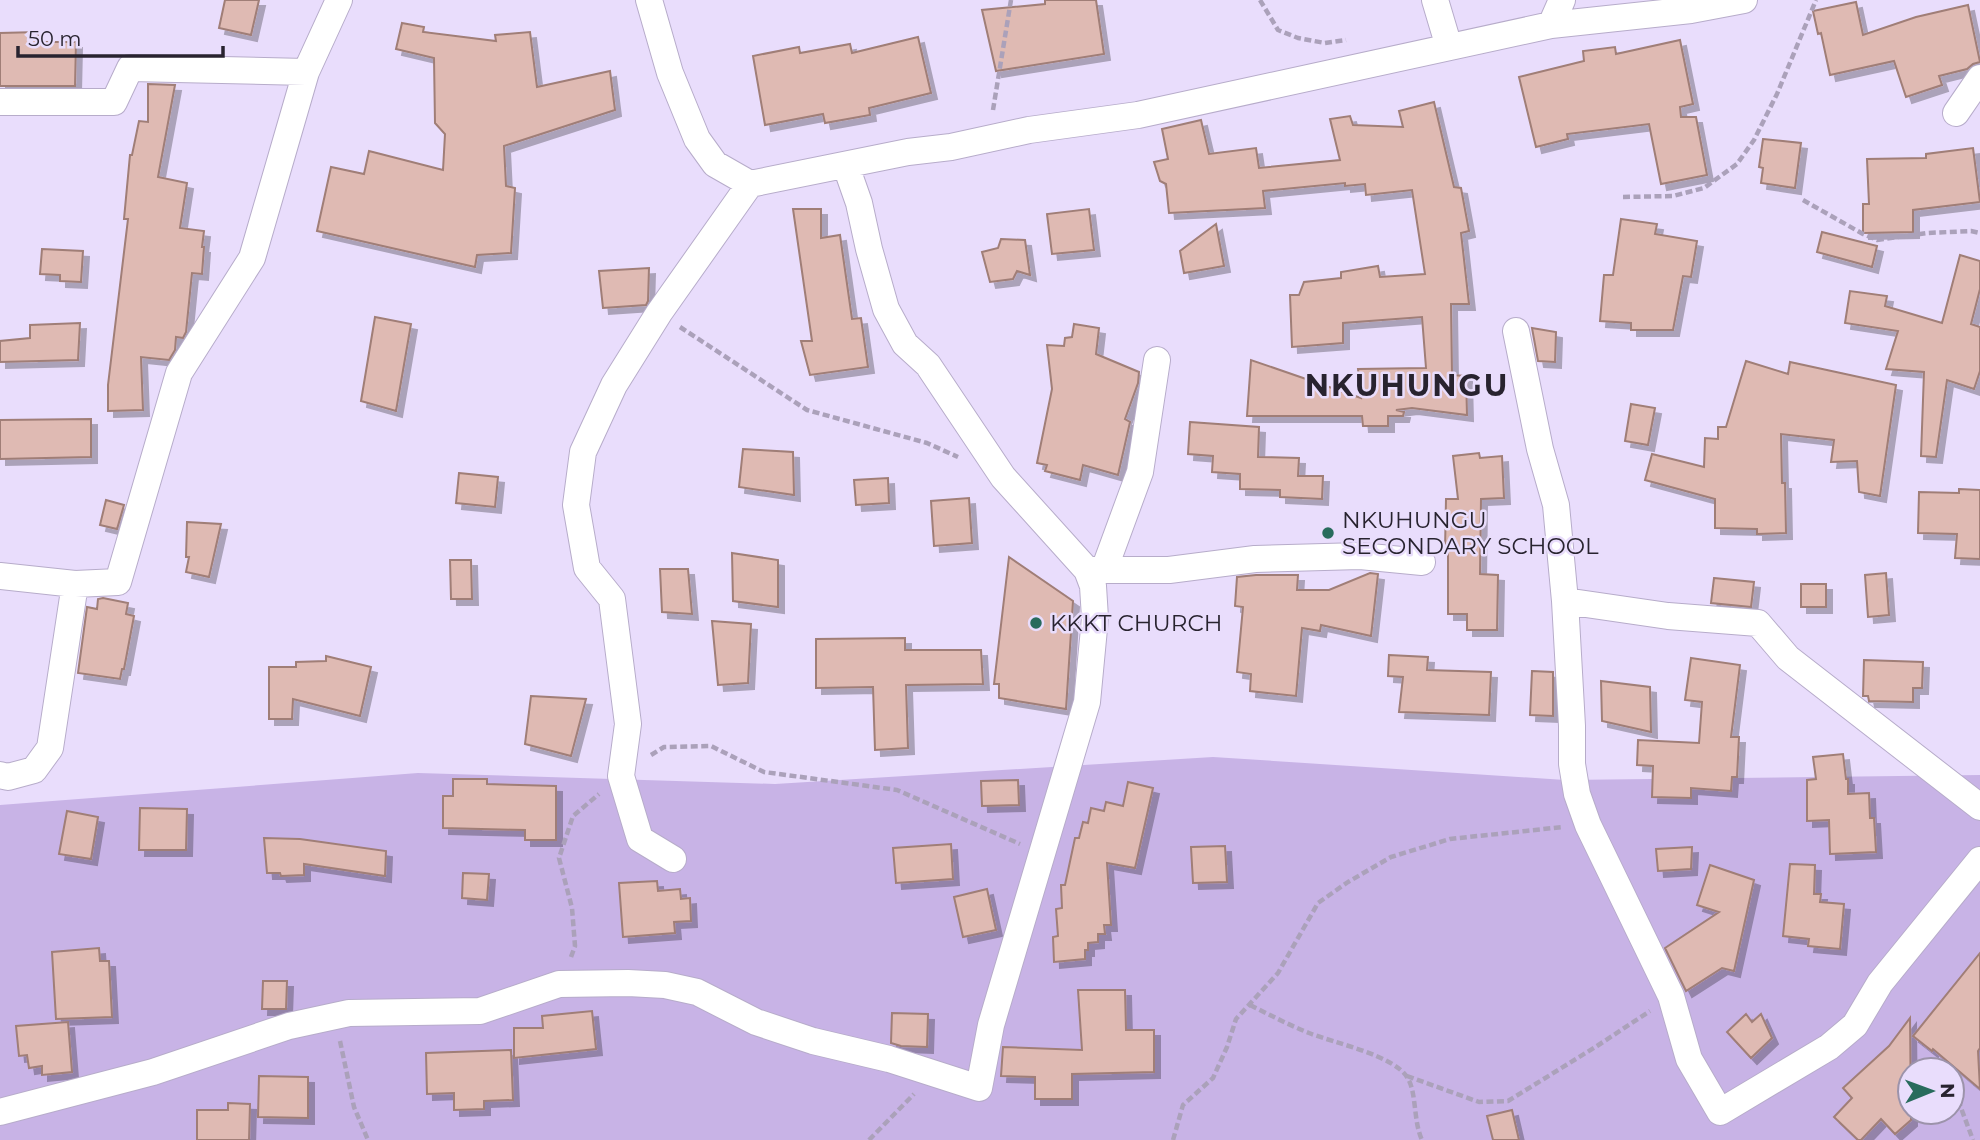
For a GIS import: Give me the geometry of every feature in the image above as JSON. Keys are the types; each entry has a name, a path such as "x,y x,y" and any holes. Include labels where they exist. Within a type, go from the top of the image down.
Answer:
{"street":[{"path":"0,576 75,584 118,582 179,373 252,258 306,72 339,0"},
{"path":"649,0 670,73 697,139 715,164 750,184 1029,130 1138,115 1551,24 1690,10 1744,0"},
{"path":"1435,0 1448,47"},
{"path":"1551,24 1562,0"},
{"path":"0,102 114,102 130,68 306,72"},
{"path":"1956,113 1980,78"},
{"path":"846,166 859,203 886,309 905,344 928,365 1003,477 1096,570 1169,570 1255,559 1360,556 1422,562"},
{"path":"673,859 640,839 621,776 628,724 612,599 587,568 576,505 583,452 614,385 659,313 750,184"},
{"path":"1516,331 1540,449 1556,505 1565,601 1572,764 1577,794 1588,825 1671,996 1689,1059 1720,1112 1829,1047 1855,1025 1880,983 1980,860"},
{"path":"0,1112 153,1072 289,1026 338,1015 373,1012 480,1011 559,984 664,985 697,992 756,1022 813,1041 889,1059 979,1088 991,1025 1087,702 1096,570 1140,472 1157,360"},
{"path":"0,775 8,776 34,770 50,748 75,584"},
{"path":"1565,601 1668,616 1758,623 1788,657 1980,807"}],"path":[{"path":"989,139 1011,0"},
{"path":"1260,0 1279,30 1298,38 1325,43 1348,40"},
{"path":"1623,197 1674,195 1704,188 1737,164 1754,140 1777,94 1816,0"},
{"path":"1803,200 1877,240 1949,232 1980,233"},
{"path":"659,313 807,410 927,443 965,460"},
{"path":"559,984 575,947 572,908 559,858 573,817 621,776 664,747 711,746 764,772 897,790 1042,854"},
{"path":"1173,1140 1183,1105 1213,1078 1236,1019 1278,973 1318,903 1391,857 1450,839 1588,825"},
{"path":"1250,1005 1311,1034 1381,1058 1407,1076 1479,1102 1508,1101 1671,996"},
{"path":"338,1015 340,1041 354,1107 368,1140"},
{"path":"869,1140 934,1074"},
{"path":"1407,1076 1422,1140"},
{"path":"1966,1121 1973,1140"}],"shaded area":[{"path":"1213,757 1565,780 1980,775 1980,1140 0,1140 0,805 418,773 775,784"}],"building":[{"path":"225,0 259,0 251,35 219,28"},
{"path":"1045,0 1096,0 1104,54 996,71 982,10 1045,4"},
{"path":"1856,2 1863,35 1916,17 1968,5 1980,62 1967,69 1939,76 1942,85 1906,97 1894,61 1830,75 1813,11"},
{"path":"402,23 424,27 423,32 496,41 495,35 530,32 537,87 610,71 615,110 504,146 506,186 515,188 511,253 477,255 475,267 317,231 331,167 364,174 369,151 443,170 445,134 435,123 434,58 396,49"},
{"path":"38,32 38,42 76,42 75,86 0,86 0,33"},
{"path":"918,37 931,93 869,108 870,115 825,123 823,114 765,125 753,56 799,47 800,53 850,44 852,53"},
{"path":"1680,40 1693,104 1680,107 1681,117 1696,117 1707,175 1661,184 1649,124 1567,134 1568,139 1536,147 1519,77 1584,61 1583,51 1615,47 1616,54"},
{"path":"148,84 175,85 158,177 187,183 180,228 204,231 202,274 192,273 186,332 183,338 176,337 175,350 169,360 141,357 143,410 108,411 108,385 128,219 124,219 130,155 139,121 148,122"},
{"path":"1434,102 1454,187 1461,188 1469,231 1461,233 1469,304 1451,304 1452,375 1466,376 1467,415 1412,408 1396,410 1404,412 1403,416 1388,416 1388,426 1363,426 1362,416 1247,416 1251,360 1361,398 1358,369 1426,368 1422,317 1343,323 1343,343 1292,347 1290,295 1299,295 1304,282 1341,278 1341,272 1378,266 1380,277 1425,274 1412,190 1366,195 1365,184 1345,186 1345,183 1263,191 1265,208 1169,213 1166,184 1160,181 1154,162 1168,159 1162,129 1201,120 1209,154 1256,148 1259,168 1340,160 1330,119 1350,116 1353,125 1403,127 1399,111"},
{"path":"1763,139 1801,143 1795,188 1761,183 1763,168 1759,167"},
{"path":"1973,148 1980,202 1913,210 1913,232 1863,233 1863,204 1869,204 1867,159 1926,158 1926,154"},
{"path":"793,209 821,209 821,238 840,235 852,319 861,318 868,367 810,375 801,341 812,341"},
{"path":"1089,209 1094,250 1052,254 1047,214"},
{"path":"1621,219 1657,224 1655,234 1697,241 1691,277 1683,276 1673,330 1631,330 1631,323 1600,321 1604,275 1613,275"},
{"path":"1216,224 1224,266 1184,273 1180,251"},
{"path":"1822,232 1877,246 1872,267 1817,252"},
{"path":"1001,239 1025,240 1030,275 1017,271 1013,279 990,282 982,252 998,248"},
{"path":"42,249 83,251 81,282 60,281 60,275 40,274"},
{"path":"1960,255 1980,261 1980,289 1971,324 1980,327 1980,371 1974,389 1947,380 1936,457 1921,456 1924,372 1886,369 1898,331 1845,323 1850,291 1887,296 1885,306 1942,323"},
{"path":"649,268 646,305 603,308 599,271"},
{"path":"375,317 411,324 396,411 361,401"},
{"path":"80,323 78,360 0,362 0,341 30,338 30,325"},
{"path":"1074,324 1099,328 1096,354 1139,372 1138,383 1125,419 1130,422 1118,475 1083,465 1080,480 1045,471 1047,465 1037,463 1052,389 1047,345 1064,346 1065,338 1072,337"},
{"path":"1532,328 1556,332 1555,362 1538,361"},
{"path":"1746,361 1788,374 1790,362 1896,385 1880,496 1859,492 1857,461 1831,462 1834,440 1781,434 1786,533 1757,534 1757,529 1715,528 1715,499 1645,480 1652,454 1704,467 1705,438 1718,439 1718,427 1726,427"},
{"path":"1631,404 1655,408 1648,445 1625,441"},
{"path":"91,419 91,457 0,459 0,420"},
{"path":"1190,422 1259,427 1258,457 1299,458 1298,476 1323,476 1322,499 1280,497 1280,490 1240,489 1240,474 1212,472 1213,456 1188,454"},
{"path":"743,449 793,452 794,495 739,487"},
{"path":"1479,453 1480,458 1502,456 1504,498 1481,499 1480,574 1498,575 1497,630 1467,630 1467,614 1448,614 1446,499 1458,499 1453,456"},
{"path":"459,473 498,477 495,507 456,503"},
{"path":"888,478 889,503 856,505 854,480"},
{"path":"1959,489 1980,490 1980,559 1955,558 1957,534 1918,533 1919,492 1959,493"},
{"path":"969,498 972,543 934,546 931,501"},
{"path":"106,500 124,505 117,529 100,525"},
{"path":"187,522 221,524 209,577 186,572 189,557 186,557"},
{"path":"732,553 778,560 778,607 733,601"},
{"name":"KKKT CHURCH","path":"1009,557 1073,601 1066,709 999,698 999,684 994,684"},
{"path":"450,560 471,560 472,599 451,599"},
{"path":"660,569 688,569 692,614 662,612"},
{"path":"1370,573 1378,574 1371,636 1321,625 1320,631 1302,628 1296,696 1250,691 1251,674 1237,672 1243,607 1235,606 1237,577 1298,575 1297,590 1329,590"},
{"path":"1886,573 1889,615 1868,617 1865,575"},
{"path":"1714,578 1754,582 1751,607 1711,603"},
{"path":"1801,584 1826,584 1826,607 1801,607"},
{"path":"98,599 128,603 126,614 134,616 120,679 78,673 87,607 97,609"},
{"path":"712,621 751,624 748,683 718,685"},
{"path":"905,638 905,650 981,650 983,684 906,685 908,748 875,750 873,687 816,688 816,639"},
{"path":"1389,655 1428,657 1427,670 1491,672 1489,715 1399,712 1403,677 1388,676"},
{"path":"326,656 371,667 360,716 293,699 292,719 269,719 269,667 296,667 296,662 326,661"},
{"path":"1691,658 1740,665 1731,737 1739,737 1737,777 1732,777 1731,791 1691,788 1691,798 1652,797 1653,766 1637,765 1638,740 1699,743 1702,702 1685,700"},
{"path":"1864,660 1923,662 1922,688 1913,688 1913,702 1869,701 1868,696 1863,696"},
{"path":"1532,671 1553,672 1553,716 1530,715"},
{"path":"1601,681 1650,687 1651,732 1602,721"},
{"path":"531,696 586,699 571,756 525,744"},
{"path":"1843,754 1848,794 1869,793 1876,852 1830,854 1829,820 1807,821 1807,780 1816,779 1813,757"},
{"path":"453,779 487,779 487,784 556,786 556,840 525,840 525,830 443,828 443,796 453,796"},
{"path":"1018,780 1019,805 982,806 981,781"},
{"path":"1128,782 1153,788 1135,868 1107,863 1111,925 1104,925 1105,934 1098,934 1098,942 1088,943 1085,959 1054,962 1053,937 1058,936 1056,909 1062,908 1061,885 1065,885 1075,838 1079,838 1083,822 1088,823 1091,808 1104,811 1106,802 1123,806"},
{"path":"140,808 187,809 186,850 139,850"},
{"path":"67,811 98,817 91,859 59,854"},
{"path":"264,838 300,839 386,851 385,876 304,864 304,875 281,876 280,873 267,873"},
{"path":"951,844 953,879 896,883 893,848"},
{"path":"1225,846 1227,882 1193,883 1191,847"},
{"path":"1692,847 1691,869 1658,871 1656,849"},
{"path":"1790,864 1815,865 1814,894 1821,894 1820,902 1844,904 1840,949 1808,946 1809,939 1783,936"},
{"path":"1710,865 1754,880 1734,971 1722,968 1686,991 1665,948 1719,912 1697,905"},
{"path":"463,873 489,874 487,900 462,898"},
{"path":"657,881 658,891 680,889 681,899 690,898 691,921 674,922 675,933 623,937 619,883"},
{"path":"987,889 996,930 963,937 954,897"},
{"path":"99,948 100,961 109,961 112,1017 56,1019 52,952"},
{"path":"1980,953 1980,1089 1966,1077 1966,1056 1941,1056 1913,1036"},
{"path":"263,981 287,981 286,1009 262,1009"},
{"path":"1078,990 1125,990 1126,1030 1154,1030 1154,1072 1072,1074 1072,1099 1035,1099 1035,1077 1001,1076 1003,1047 1082,1050"},
{"path":"592,1011 596,1049 514,1058 514,1028 543,1028 542,1016"},
{"path":"892,1013 928,1014 927,1047 891,1043"},
{"path":"1746,1014 1752,1022 1761,1014 1772,1038 1751,1058 1727,1032"},
{"path":"1910,1018 1910,1056 1896,1056 1896,1126 1904,1126 1895,1134 1881,1119 1858,1140 1834,1117 1852,1098 1843,1088 1889,1046"},
{"path":"68,1022 72,1072 42,1075 42,1066 29,1068 27,1055 19,1056 16,1026"},
{"path":"511,1050 513,1100 484,1101 484,1109 454,1110 454,1093 427,1094 426,1053"},
{"path":"259,1076 308,1077 308,1118 258,1117"},
{"path":"228,1103 250,1104 249,1140 197,1140 197,1110 228,1110"},
{"path":"1512,1110 1519,1140 1493,1140 1487,1116"}],"place":[{"name":"NKUHUNGU SECONDARY SCHOOL","path":"1328,533"},
{"name":"KKKT CHURCH","path":"1036,623"}],"district":[{"name":"NKUHUNGU","path":"1407,385"}]}
